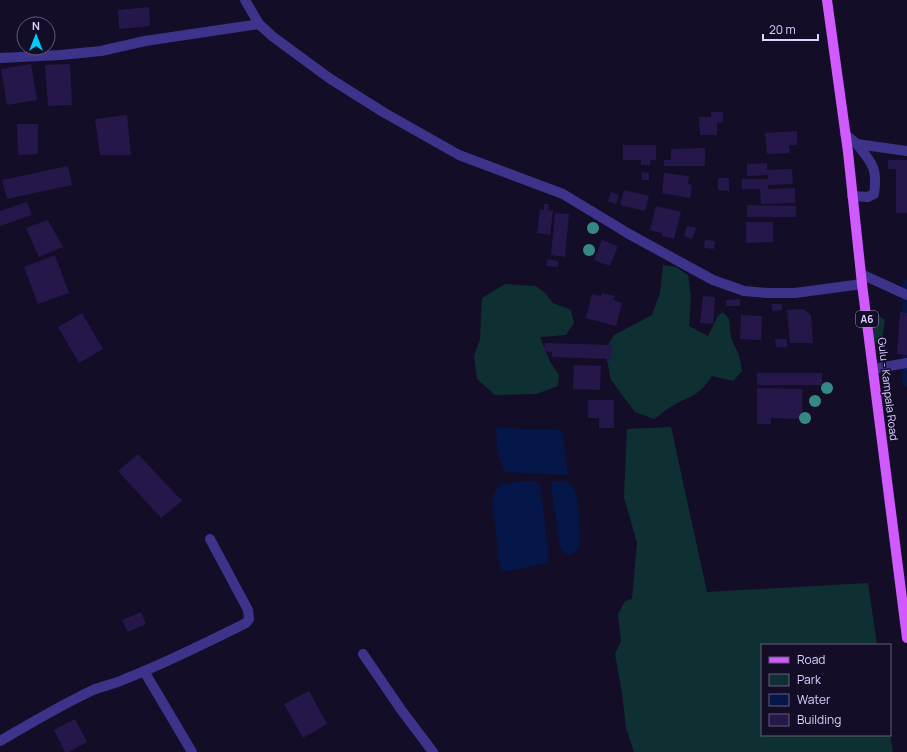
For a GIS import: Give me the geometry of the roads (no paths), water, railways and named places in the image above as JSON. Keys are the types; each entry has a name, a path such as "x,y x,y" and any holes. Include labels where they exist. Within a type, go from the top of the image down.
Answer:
{"main road":[{"name":"Gulu - Kampala Road","path":"826,0 845,134 862,284 907,638"}],"street":[{"path":"245,0 259,24 272,36 329,78 420,134 459,155 563,194 629,234 713,280 744,291 767,293 795,292 862,284"},
{"path":"0,58 101,51 145,41 259,24"},
{"path":"845,134 857,144 874,166 876,182 874,194 868,197 852,196"},
{"path":"857,144 907,151"},
{"path":"861,274 907,295"},
{"path":"873,369 907,363"},
{"path":"0,741 40,717 95,689 124,680 195,648 246,622 249,619 248,610 210,539"},
{"path":"363,654 402,711 433,752"},
{"path":"144,671 192,752"}],"water":[{"path":"496,427 562,430 568,475 504,472 497,450"},
{"path":"529,481 540,484 549,558 547,563 505,572 500,569 492,497 500,484"},
{"path":"553,481 564,481 569,483 573,487 577,498 580,546 572,555 564,553 560,548 551,484"}],"waterway":[{"path":"905,282 905,319"},
{"path":"905,348 905,384"}]}
